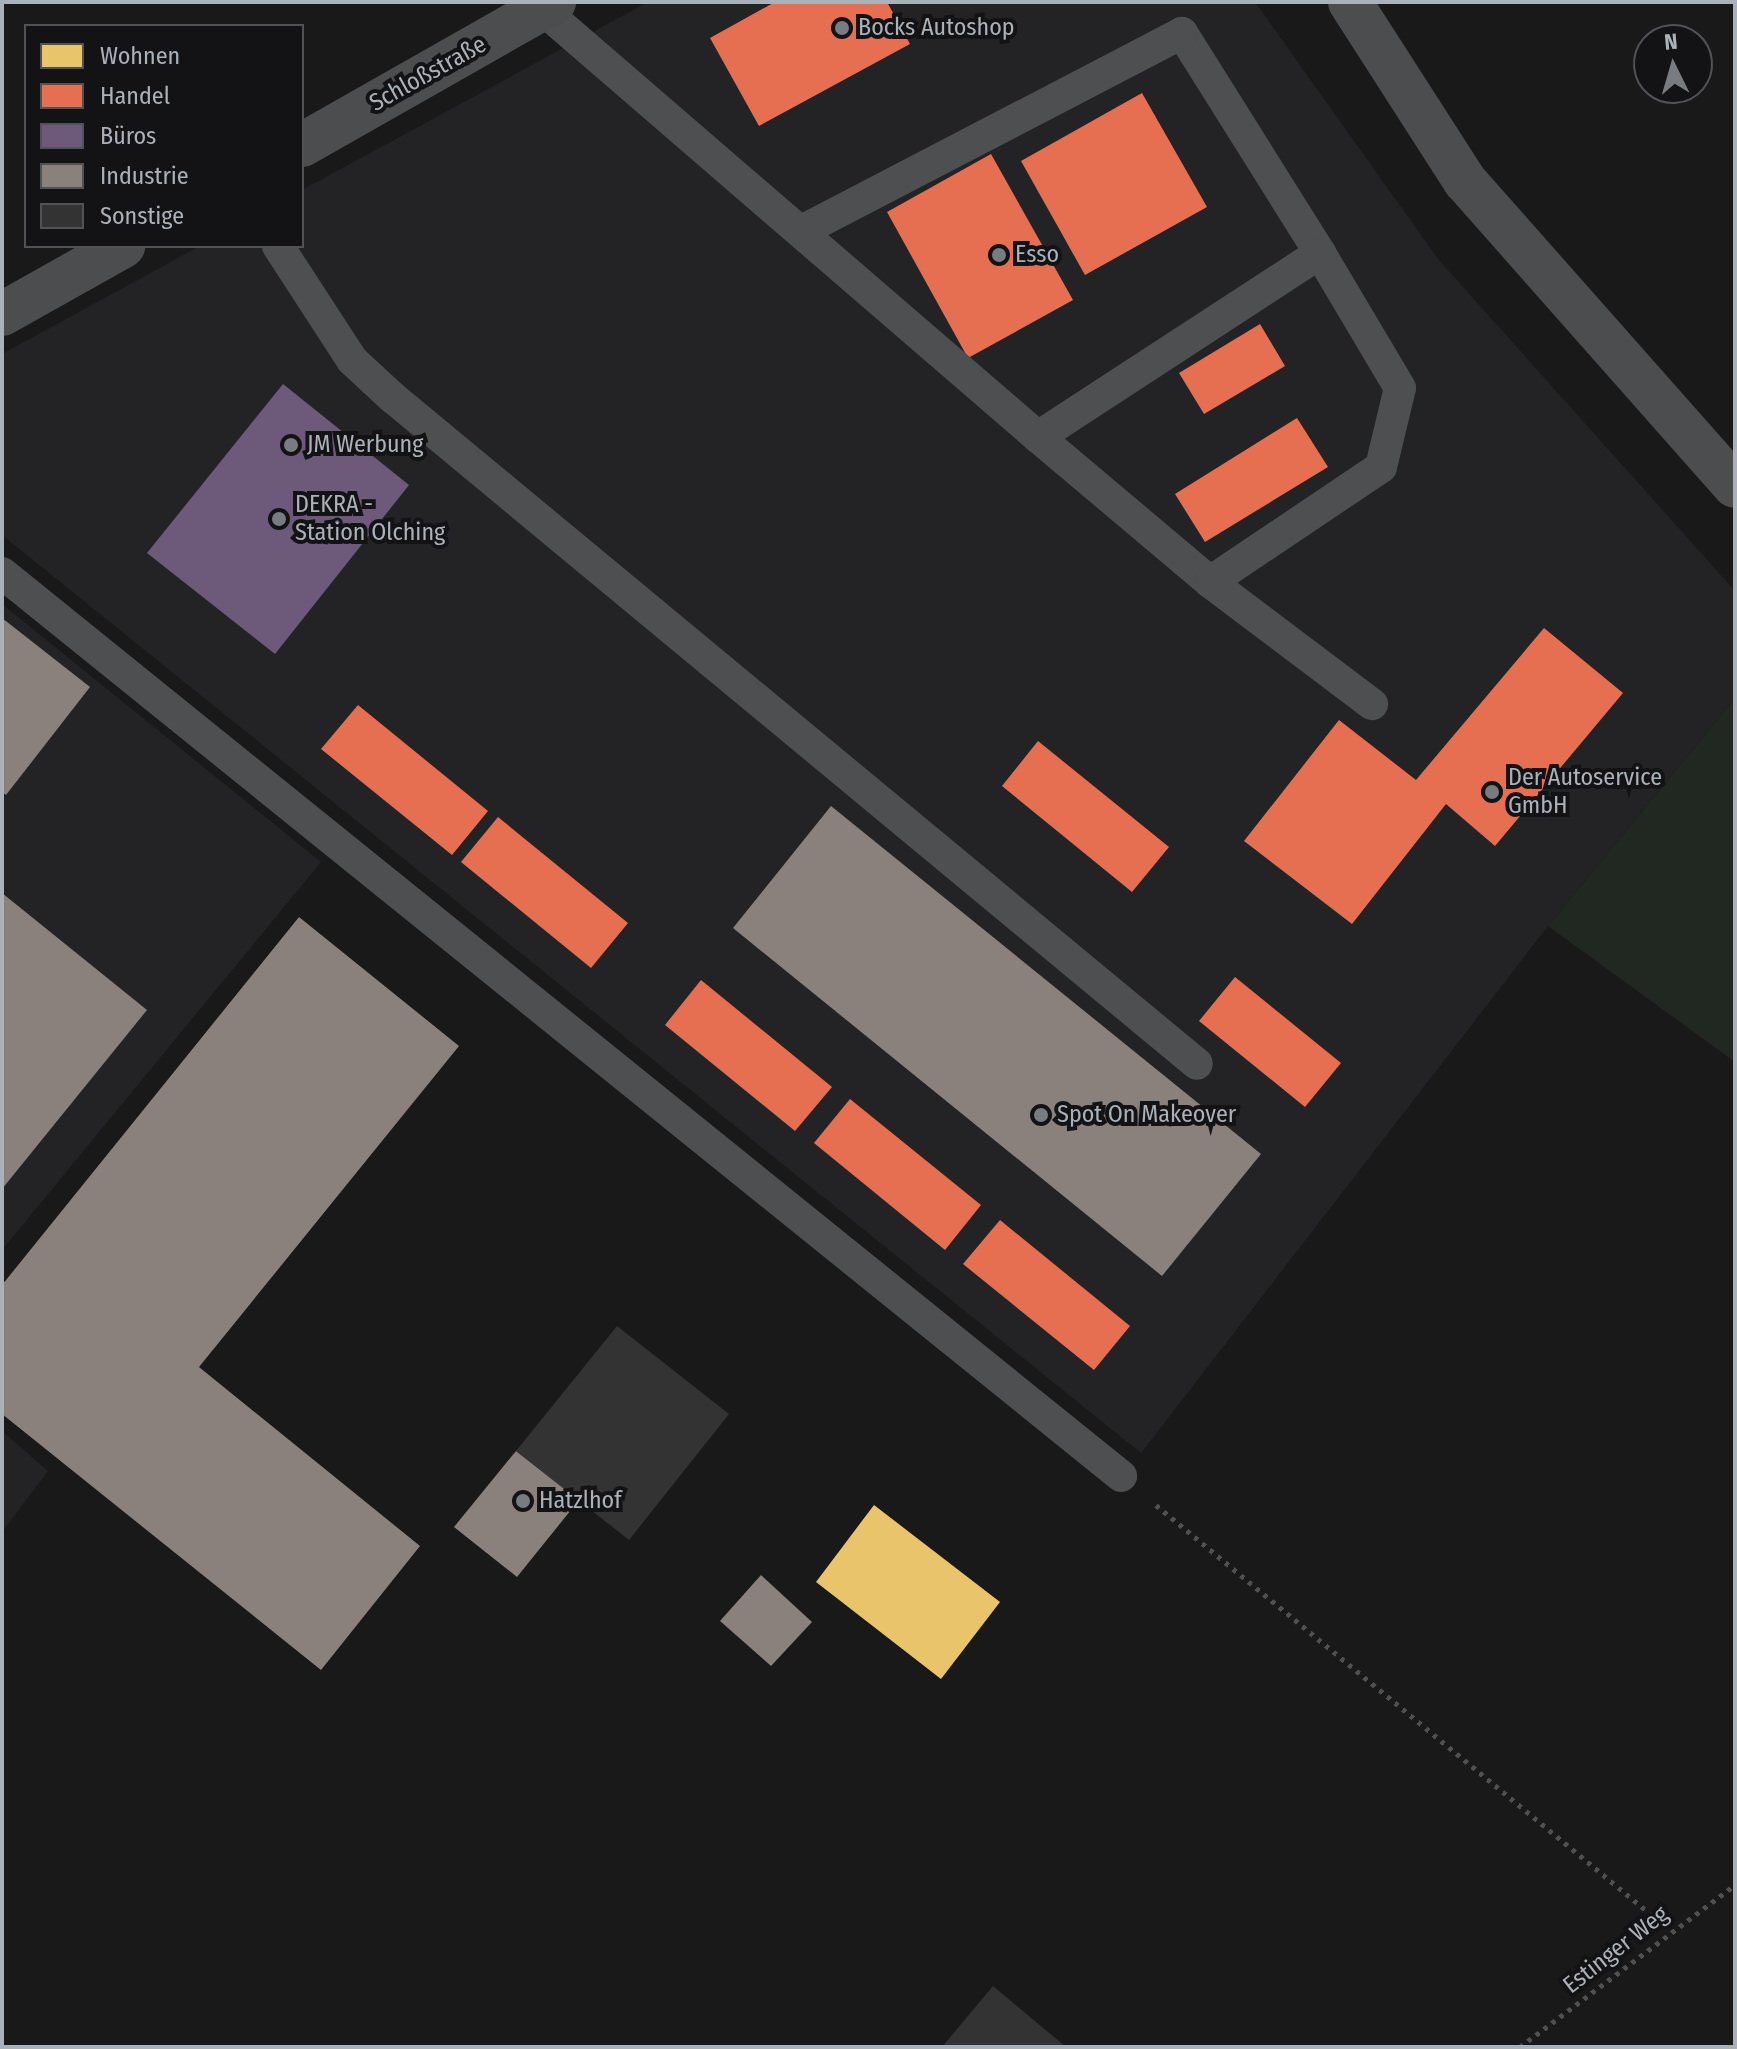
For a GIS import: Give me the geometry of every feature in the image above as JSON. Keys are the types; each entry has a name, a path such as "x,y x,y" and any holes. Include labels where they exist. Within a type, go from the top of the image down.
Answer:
{"main road":[{"path":"1350,2 1465,181 1735,486"},
{"name":"Schloßstraße","path":"304,144 532,8"},
{"path":"2,314 119,248"}],"lane":[{"path":"532,8 803,230 1038,437 1210,582 1372,704"},
{"path":"803,230 1182,33 1320,253 1400,388 1381,467 1210,582"},
{"path":"279,248 352,360 392,397 1197,1064"},
{"path":"1038,437 1320,253"},
{"path":"2,573 1121,1476"}],"path":[{"path":"1121,1476 1670,1930"},
{"name":"Estinger Weg","path":"1520,2047 1670,1930 1735,1885"}],"shaded area":[{"path":"648,2 1255,2 1438,259 1735,591 1735,698 1548,926 1141,1453 2,535 2,354 196,248 304,248 304,189"},
{"path":"2,604 321,862 2,1250"},
{"path":"1735,698 1735,1062 1548,926"},
{"path":"2,1431 48,1471 2,1532"}],"building: Wohnen":[{"path":"874,1505 1000,1602 941,1679 816,1582"}],"building: Handel":[{"path":"775,2 887,2 910,44 759,126 710,38"},
{"path":"1142,93 1207,207 1085,275 1021,161"},
{"path":"991,154 1073,300 968,358 887,212"},
{"path":"1260,324 1285,366 1204,414 1179,373"},
{"path":"1297,418 1328,467 1205,542 1175,494"},
{"path":"1544,628 1623,693 1495,846 1446,804 1352,924 1244,841 1339,720 1416,780"},
{"path":"358,705 488,811 452,855 321,749"},
{"path":"1038,741 1169,847 1132,892 1002,786"},
{"path":"498,817 628,923 591,968 461,862"},
{"path":"1235,977 1341,1063 1305,1107 1199,1021"},
{"path":"701,980 832,1087 795,1131 665,1025"},
{"path":"850,1099 981,1205 945,1250 814,1143"},
{"path":"1000,1220 1130,1326 1094,1370 963,1264"}],"building: Büros":[{"name":"DEKRA - Station Olching","path":"283,384 409,485 275,654 147,553"}],"building: Industrie":[{"path":"2,618 90,687 6,795 2,792"},
{"path":"831,806 1261,1154 1162,1276 733,928"},
{"path":"2,893 147,1010 2,1189"},
{"path":"299,917 459,1046 199,1367 420,1546 321,1670 2,1414 2,1285"},
{"path":"516,1451 579,1500 517,1577 454,1527"},
{"path":"761,1575 812,1622 771,1666 720,1621"}],"building: Sonstige":[{"path":"617,1326 729,1414 629,1540 516,1451"},
{"path":"993,1986 1066,2047 942,2047"}],"place":[{"name":"Bocks Autoshop","path":"842,28"},
{"name":"Esso","path":"999,255"},
{"name":"JM Werbung","path":"291,445"},
{"name":"DEKRA - Station Olching","path":"279,519"},
{"name":"Der Autoservice GmbH","path":"1492,792"},
{"name":"Spot On Makeover","path":"1041,1115"},
{"name":"Hatzlhof","path":"523,1501"}]}
